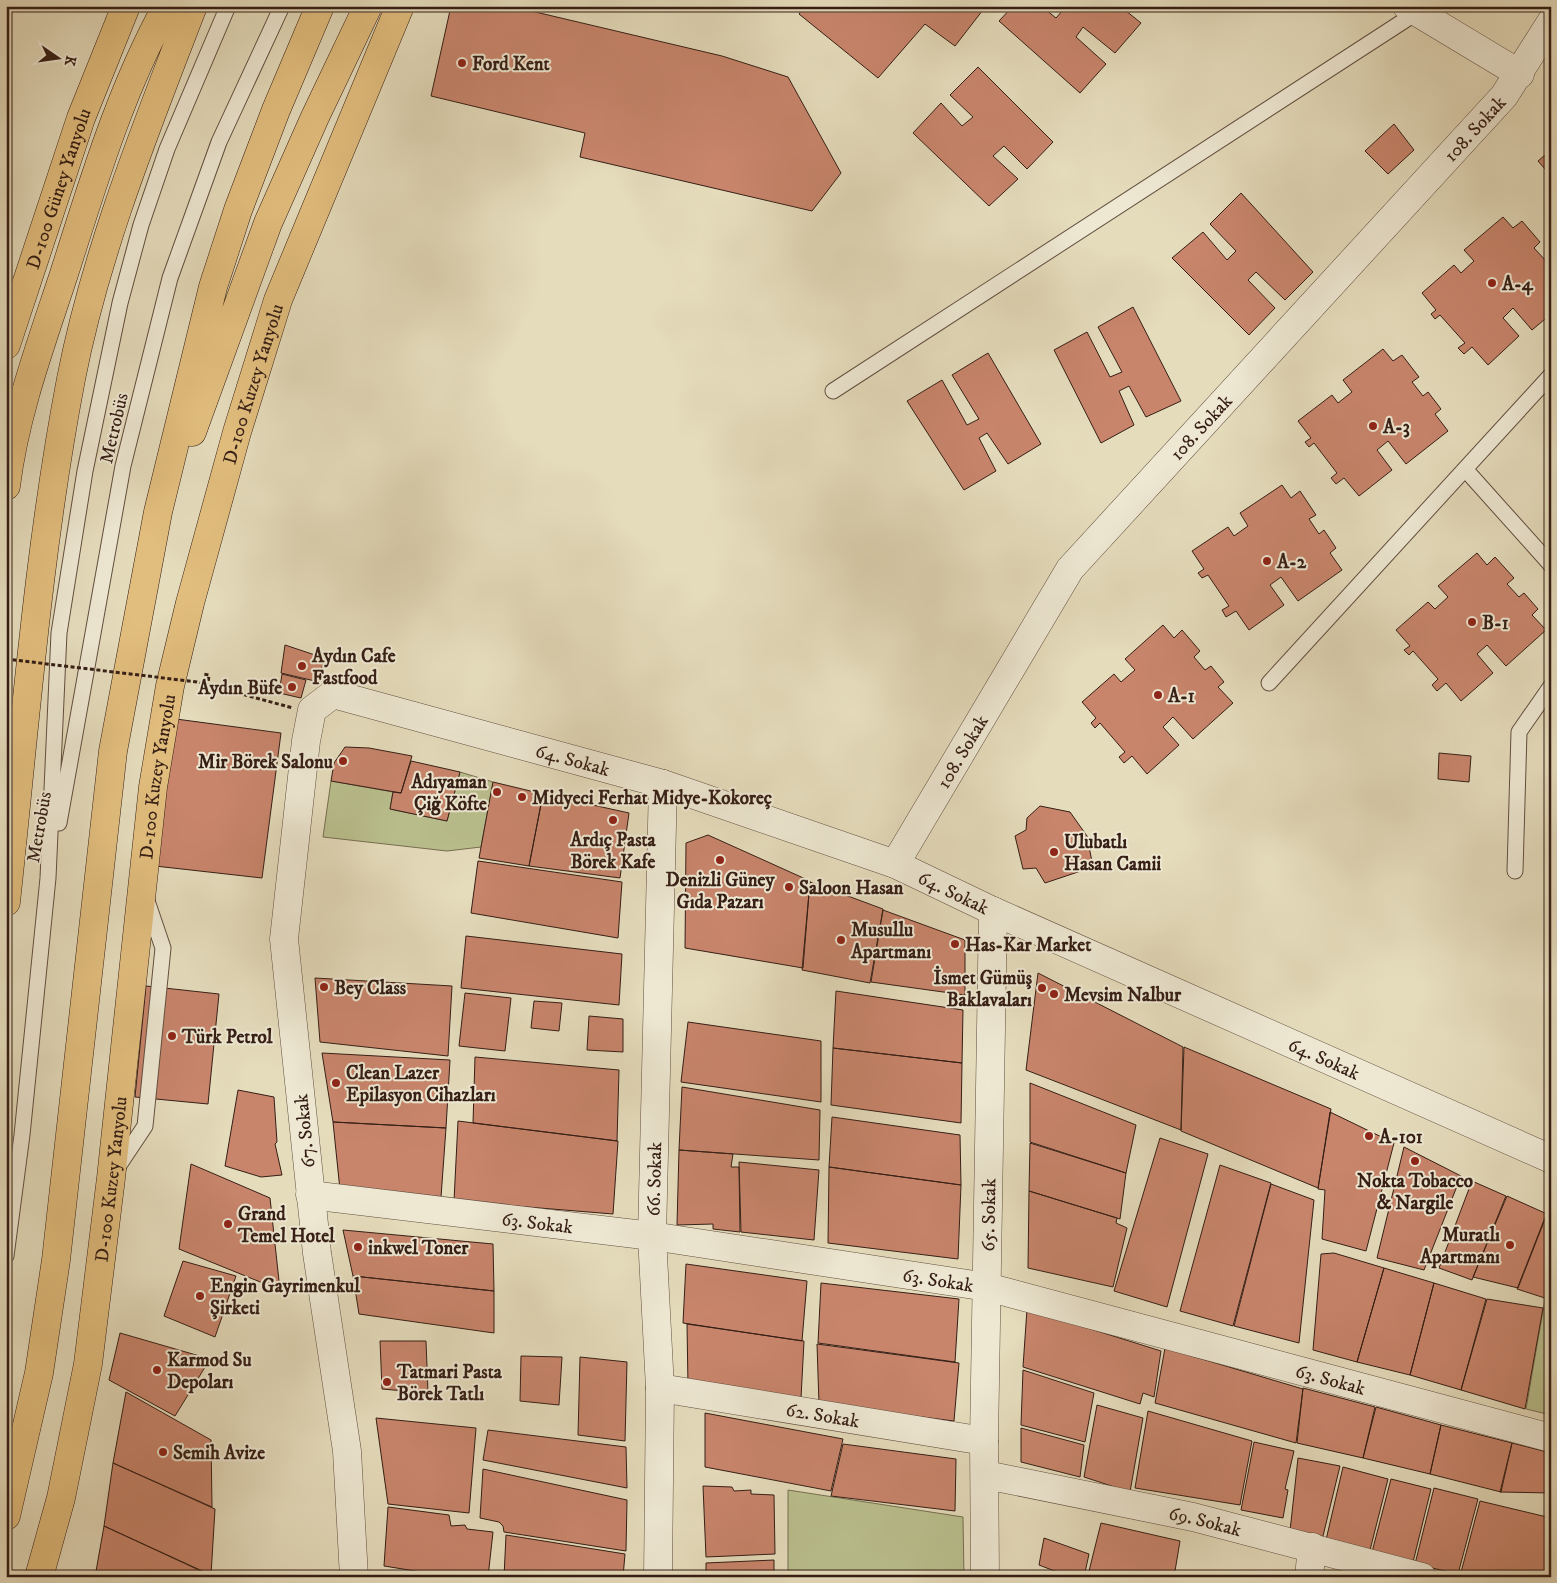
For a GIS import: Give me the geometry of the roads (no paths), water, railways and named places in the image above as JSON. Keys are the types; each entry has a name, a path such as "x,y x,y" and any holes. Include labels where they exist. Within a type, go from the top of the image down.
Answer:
{"main road":[{"name":"D-100 Güney Yanyolu","path":"6,345 81,118 126,6"},
{"path":"6,486 10,458 36,354 93,183 121,102 143,50 167,6"},
{"path":"6,902 49,510 72,378 94,287 124,189 193,6"},
{"path":"6,1516 40,1373 56,1260 113,751 158,512 213,287 238,210 266,136 320,6"},
{"path":"158,512 222,354 268,223 315,117 368,6"},
{"name":"D-100 Kuzey Yanyolu","path":"39,1577 61,1498 77,1427 88,1364 111,1178 153,787 170,686 190,603 237,432 278,300 400,6"}],"street":[{"path":"1412,9 1520,74"},
{"name":"108. Sokak","path":"895,864 1070,569 1504,96 1520,74 1551,22"},
{"name":"64. Sokak","path":"333,694 663,784 895,864 993,911 1551,1159"},
{"name":"67. Sokak","path":"333,694 312,710 284,938 317,1253 346,1451 354,1577"},
{"name":"66. Sokak","path":"658,1577 660,1388 652,1236 663,784"},
{"name":"65. Sokak","path":"985,1577 986,1475 984,1441 993,911"},
{"name":"63. Sokak","path":"310,1195 652,1236 987,1287 1551,1438"},
{"name":"62. Sokak","path":"660,1388 984,1441"},
{"name":"69. Sokak","path":"986,1475 1193,1516 1422,1577"},
{"path":"1309,1577 1312,1547"}],"lane":[{"name":"Metrobüs","path":"6,1256 22,1136 48,878 60,634 85,471 120,303 141,226 167,148 228,6"},
{"name":"Metrobüs","path":"48,878 123,466 170,278 219,142 282,6"},
{"path":"833,391 1412,9"},
{"path":"1269,682 1551,376"},
{"path":"1464,469 1551,565"},
{"path":"1515,871 1520,732 1551,686"}],"place":[{"name":"Ford Kent","path":"462,63"},
{"name":"A-4","path":"1492,283"},
{"name":"A-3","path":"1373,426"},
{"name":"A-2","path":"1267,561"},
{"name":"B-1","path":"1472,622"},
{"name":"Aydın Cafe Fastfood","path":"302,666"},
{"name":"Aydın Büfe","path":"292,687"},
{"name":"A-1","path":"1158,695"},
{"name":"Mir Börek Salonu","path":"343,761"},
{"name":"Adıyaman Çiğ Köfte","path":"497,792"},
{"name":"Midyeci Ferhat Midye-Kokoreç","path":"522,797"},
{"name":"Ardıç Pasta Börek Kafe","path":"613,820"},
{"name":"Ulubatlı Hasan Camii","path":"1054,852"},
{"name":"Denizli Güney Gıda Pazarı","path":"720,860"},
{"name":"Saloon Hasan","path":"789,887"},
{"name":"Musullu Apartmanı","path":"841,940"},
{"name":"Has-Kar Market","path":"955,944"},
{"name":"Bey Class","path":"324,987"},
{"name":"İsmet Gümüş Baklavaları","path":"1042,988"},
{"name":"Mevsim Nalbur","path":"1054,994"},
{"name":"Türk Petrol","path":"172,1036"},
{"name":"Clean Lazer Epilasyon Cihazları","path":"336,1083"},
{"name":"A-101","path":"1369,1136"},
{"name":"Nokta Tobacco & Nargile","path":"1415,1161"},
{"name":"Grand Temel Hotel","path":"228,1224"},
{"name":"Muratlı Apartmanı","path":"1510,1245"},
{"name":"inkwel Toner","path":"358,1247"},
{"name":"Engin Gayrimenkul Şirketi","path":"200,1296"},
{"name":"Karmod Su Depoları","path":"157,1370"},
{"name":"Tatmari Pasta Börek Tatlı","path":"387,1382"},
{"name":"Semih Avize","path":"163,1452"}]}
